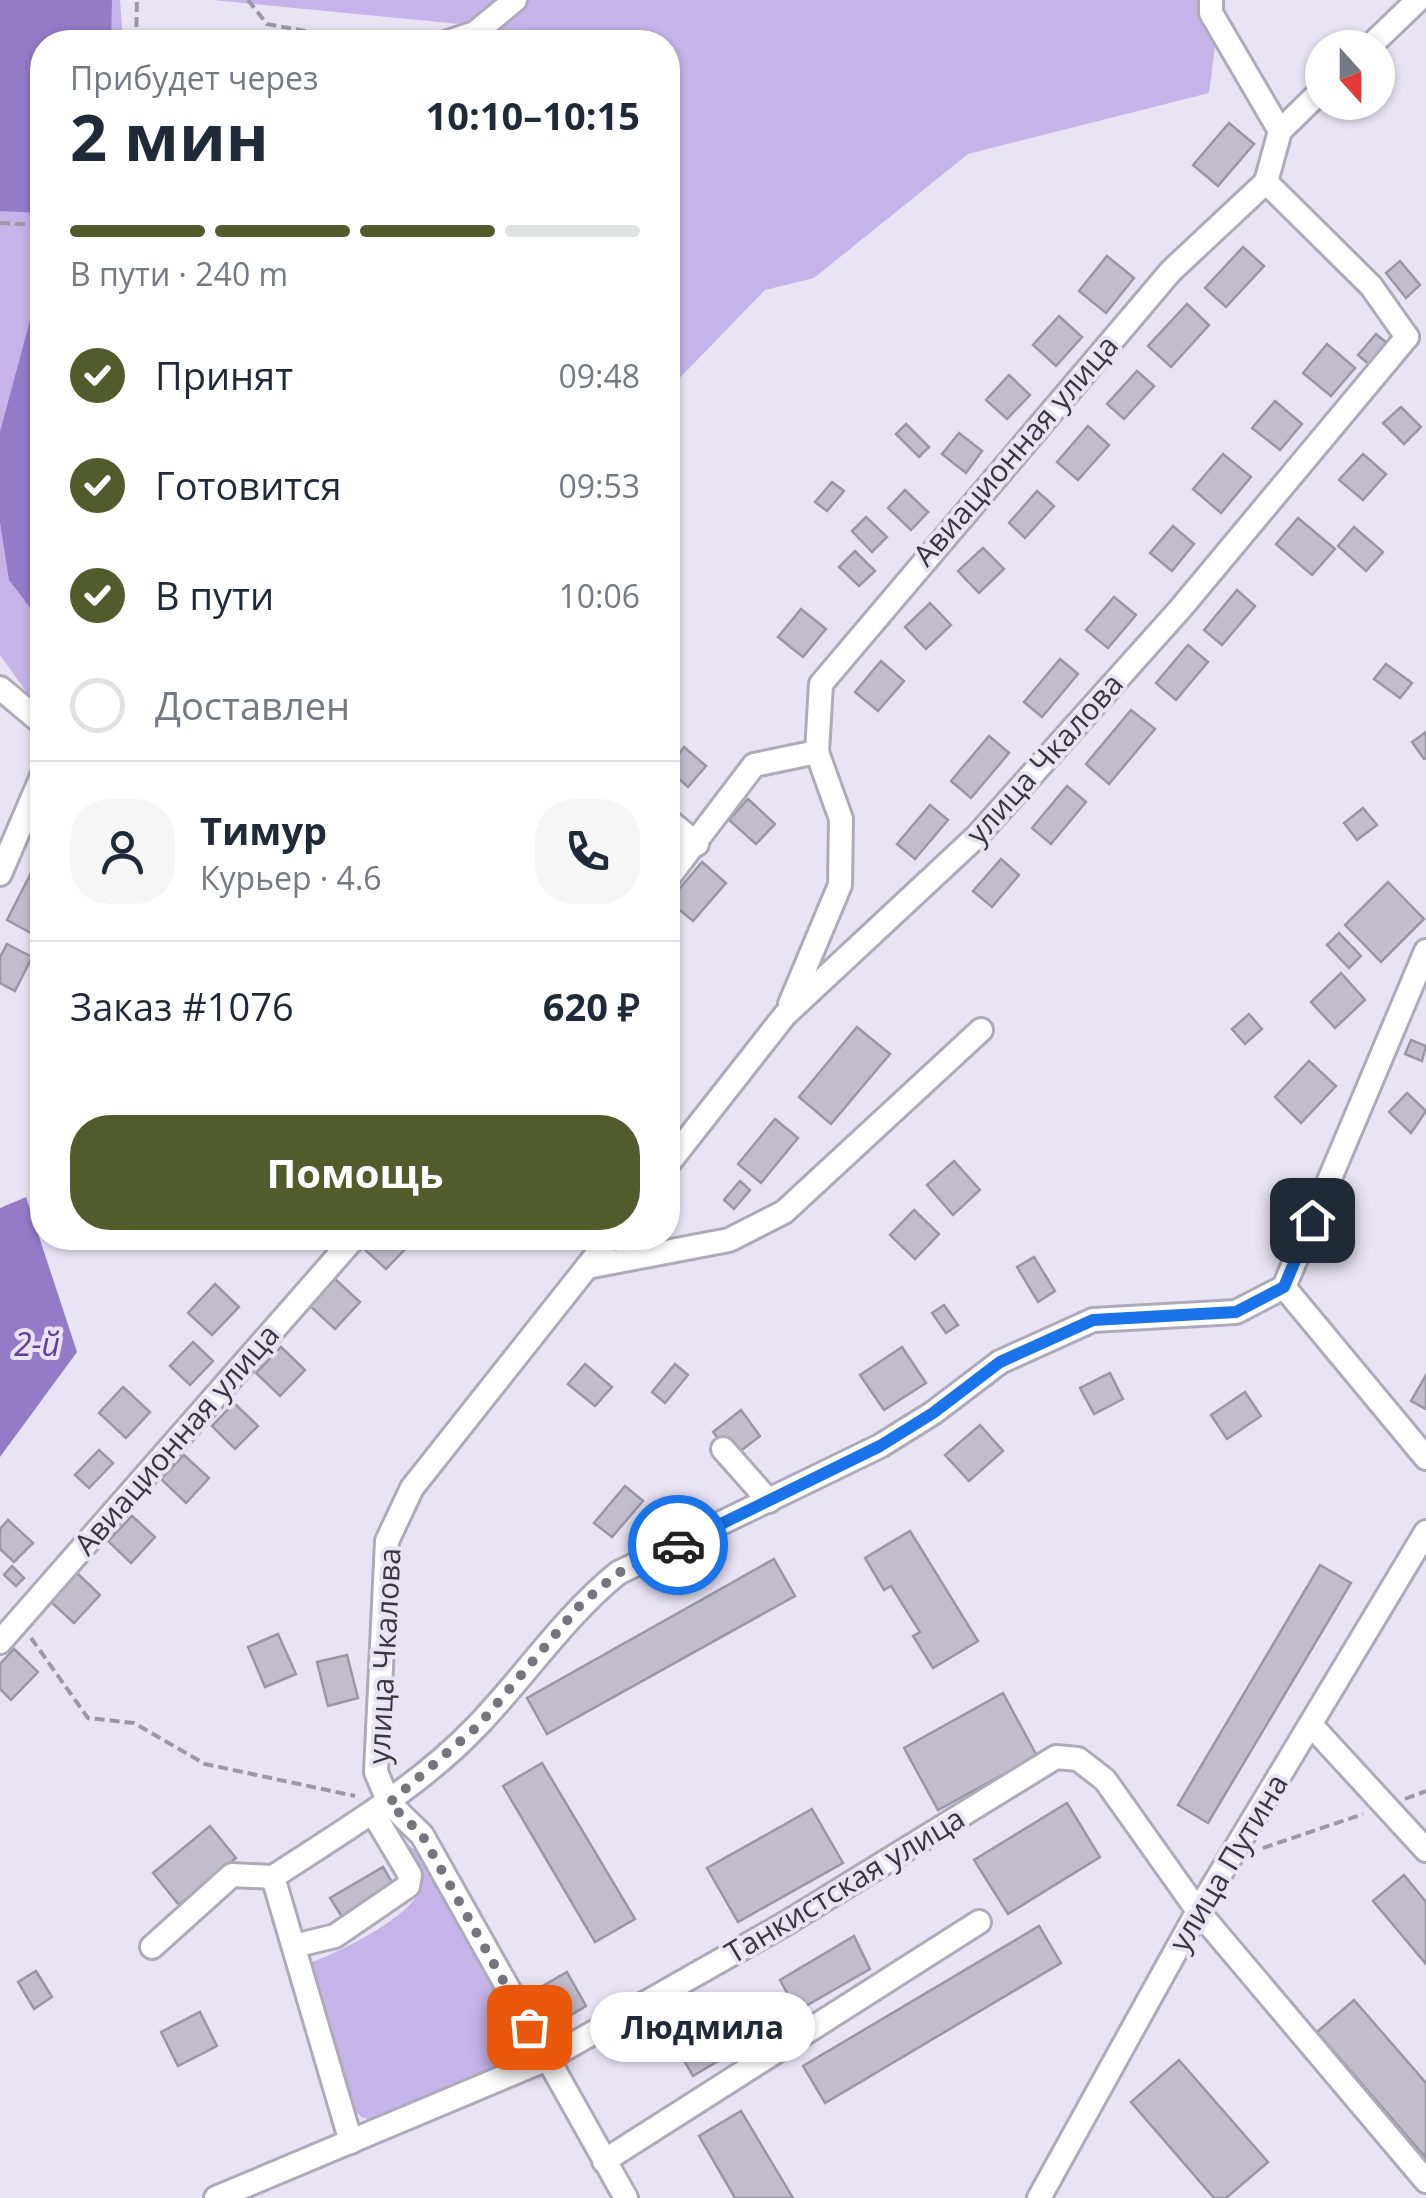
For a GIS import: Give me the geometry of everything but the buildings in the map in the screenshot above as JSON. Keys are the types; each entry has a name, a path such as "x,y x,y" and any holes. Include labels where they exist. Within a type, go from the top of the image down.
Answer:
{"street":[{"path":"479,30 515,0"},
{"path":"1211,0 1211,14 1280,131"},
{"path":"1387,30 1418,0"},
{"path":"1305,107 1280,131 1266,182 1372,286 1416,341"},
{"name":"Авиационная улица","path":"816,752 821,684 1171,271 1266,182"},
{"name":"улица Чкалова","path":"680,1149 785,1014 977,836 1416,341"},
{"path":"0,688 30,712"},
{"path":"680,864 754,765 816,752 841,819 840,885 785,1014"},
{"path":"0,874 30,804"},
{"path":"680,830 697,844"},
{"path":"152,1947 232,1876 273,1877 381,1808 478,1726 581,1604 618,1573 880,1446 933,1413 1000,1362 1093,1320 1236,1312 1284,1287 1426,951"},
{"path":"680,1249 729,1240 784,1212 981,1030"},
{"name":"Авиационная улица","path":"0,1642 344,1250"},
{"name":"улица Чкалова","path":"600,1250 412,1488 387,1541 376,1772 381,1808 422,1835 626,2198"},
{"path":"586,1267 676,1250"},
{"path":"1284,1287 1426,1458"},
{"path":"723,1449 770,1501"},
{"name":"улица Путина","path":"1039,2198 1198,1911 1311,1725 1419,1565 1426,1532"},
{"path":"1311,1725 1426,1850"},
{"name":"Танкистская улица","path":"216,2198 546,2059 804,1913 1056,1756 1078,1759 1106,1780 1198,1911"},
{"path":"294,1946 335,1936 408,1886 410,1875 381,1808"},
{"path":"273,1877 351,2142"},
{"path":"1198,1911 1426,2181"},
{"path":"604,2160 980,1922"}],"path":[{"path":"136,30 137,0"},
{"path":"248,0 267,24 300,30"},
{"path":"0,223 30,224"},
{"path":"19,1621 88,1718 134,1723 205,1764 381,1808"},
{"path":"1230,1859 1426,1790"}],"shaded area":[{"path":"0,0 120,0 122,30 30,30 30,697 0,655"},
{"path":"212,0 1221,0 1209,93 968,154 814,278 765,290 680,378 680,30 463,30 459,24"},
{"path":"388,1830 424,1857 525,2038 507,2061 374,2121 361,2117 349,2103 309,1963 375,1931 408,1907 417,1895 420,1884 415,1870"}],"water":[{"path":"0,0 112,0 111,30 30,30 30,212 0,211"},
{"path":"30,320 30,607 9,580 0,522 0,432"},
{"name":"2-й","path":"26,1197 30,1209 30,1250 43,1250 77,1352 0,1457 0,1208"}],"way so far":[{"path":"529,2027 422,1835 389,1803 478,1726 581,1604 618,1573 678,1545"}],"place":[{"name":"Людмила","path":"529,2027"}],"route":[{"path":"678,1545 880,1446 933,1413 1000,1362 1093,1320 1236,1312 1284,1287 1312,1220"}]}
